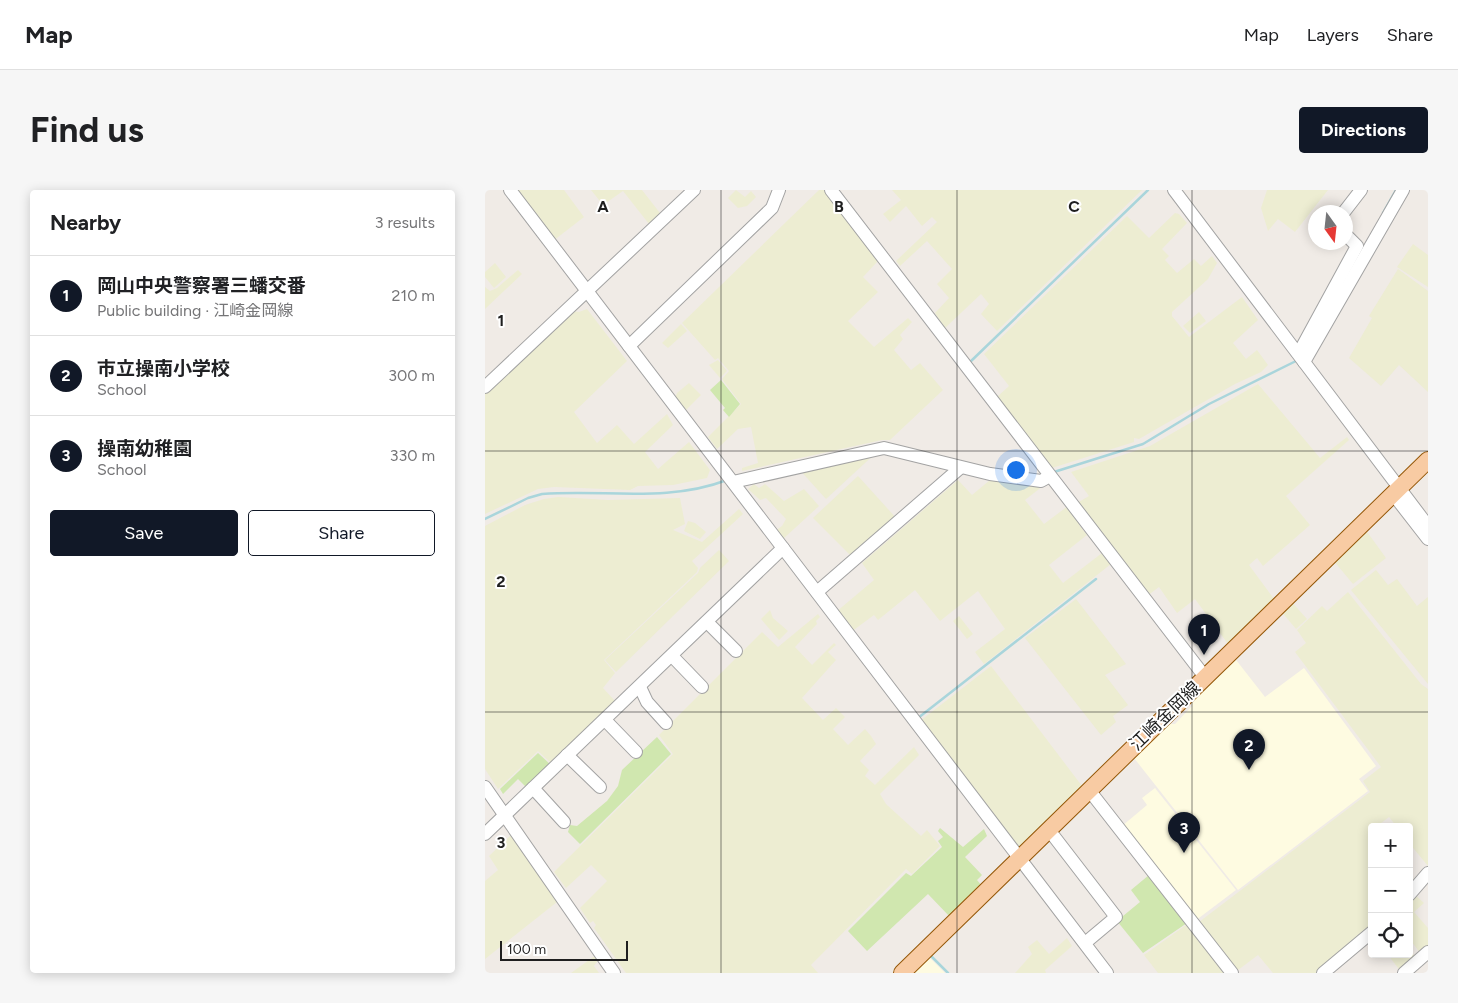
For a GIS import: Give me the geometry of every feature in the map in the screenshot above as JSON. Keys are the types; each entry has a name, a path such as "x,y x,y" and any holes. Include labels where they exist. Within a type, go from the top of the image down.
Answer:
{"main road":[{"name":"江崎金岡線","path":"902,973 1428,460"}],"street":[{"path":"510,190 731,480 781,550 817,592 1107,973"},
{"path":"485,387 694,190"},
{"path":"629,346 772,208 779,190"},
{"path":"831,190 1205,677"},
{"path":"1174,190 1301,357 1396,490 1428,539"},
{"path":"1349,205 1361,190"},
{"path":"1301,357 1403,190"},
{"path":"1301,357 1357,246 1353,242"},
{"path":"731,480 878,448 889,448 989,474 1041,481 1049,475"},
{"path":"817,592 960,468"},
{"path":"1396,490 1428,526"},
{"path":"485,834 781,550"},
{"path":"707,622 736,650"},
{"path":"672,656 701,687"},
{"path":"639,687 647,702 666,723"},
{"path":"605,720 636,752"},
{"path":"567,755 600,787"},
{"path":"485,787 507,812 614,973"},
{"path":"533,788 564,822"},
{"path":"1089,790 1232,973"},
{"path":"1049,830 1116,917 1085,943"},
{"path":"1413,890 1428,872"},
{"path":"1323,973 1368,935"},
{"path":"1404,973 1428,952"}],"shaded area":[{"path":"1233,656 1265,697 1304,668 1376,766 1359,779 1368,791 1238,890 1134,758 1169,724 1175,724 1192,706 1192,701"},
{"path":"1155,788 1236,890 1195,921 1122,826 1147,805 1142,798"},
{"path":"927,955 945,973 909,973"}],"green space":[{"path":"514,190 564,190 584,217 553,241"},
{"path":"591,190 642,190 660,213 649,224 623,191 603,205"},
{"path":"736,190 745,197 751,191 756,197 747,206 738,208 728,198"},
{"path":"819,190 829,190 878,257 877,262 863,277 878,292 848,321 874,347 908,318 912,322 900,335 903,339 894,350 911,370 920,363 943,390 890,440 882,440 742,471 742,468 758,463 751,427 738,429 717,449 708,437 741,404 722,379 729,371 718,358 715,360 682,323"},
{"path":"892,190 1142,190 997,331 981,314 989,304 981,294 945,328 935,313 949,298 937,284 952,269 927,241 900,266 896,261 937,222 932,217 922,226 906,206 890,222 883,214 901,200"},
{"path":"1267,190 1328,190 1316,205 1308,205 1308,215 1295,232 1278,219 1268,231 1261,208"},
{"path":"1175,213 1179,214 1187,223 1162,249 1169,256 1165,260 1177,273 1194,259 1201,266 1212,256 1217,263 1208,279 1172,312 1172,316 1189,337 1242,297 1258,320 1233,343 1246,359 1257,350 1268,365 1261,372 1235,384 1139,439 1134,438 1134,442 1052,468 997,397 1009,386 984,354 1127,216 1149,238"},
{"path":"1413,244 1428,255 1428,287 1397,267"},
{"path":"495,263 506,277 494,288 485,277 485,272"},
{"path":"1398,269 1428,291 1428,392 1399,365 1381,386 1349,358 1372,318 1369,316"},
{"path":"518,270 522,274 485,309 485,287 490,291 497,288"},
{"path":"587,309 627,361 574,412 597,443 617,425 634,444 667,414 673,425 645,452 658,469 689,442 710,470 707,478 673,485 638,486 630,490 554,487 538,489 485,514 485,393 571,311 579,312"},
{"path":"1199,312 1206,321 1190,333 1183,326"},
{"path":"681,324 687,331 668,348 662,343"},
{"path":"718,360 727,371 720,378 709,365"},
{"path":"721,380 740,404 729,417 723,410 725,408 710,390"},
{"path":"689,383 701,395 684,412 675,399 677,393"},
{"path":"1258,384 1320,458 1347,437 1349,440 1286,496 1310,525 1263,566 1257,558 1249,565 1274,599 1262,612 1258,612 1259,614 1228,644 1195,599 1177,613 1159,587 1147,596 1077,503 1089,496 1071,472 1150,446"},
{"path":"878,451 826,499 798,468"},
{"path":"858,476 897,519 853,558 813,518"},
{"path":"958,480 972,495 990,480 1043,486 1025,500 1044,524 1068,506 1079,520 1079,525 1087,535 1049,565 1063,583 1102,553 1111,564 984,664 975,652 1005,629 978,591 940,621 915,590 878,620 874,615 851,632 836,612 874,580 862,563"},
{"path":"754,484 759,488 765,484 784,501 804,489 819,506 782,540 775,531 782,526 786,519 766,498 760,500 748,489"},
{"path":"558,497 608,500 680,498 685,524 673,530 702,542 739,509 743,514 692,561 698,568 697,572 604,660 615,673 603,688 615,701 551,763 538,751 498,789 485,769 485,526 525,505"},
{"path":"688,521 695,523 706,532 700,539 684,531"},
{"path":"1365,529 1386,558 1353,584 1333,560"},
{"path":"719,550 729,561 616,672 605,660 698,573 700,568"},
{"path":"1376,570 1388,585 1397,579 1417,606 1428,597 1428,684 1351,590"},
{"path":"1348,592 1421,684 1428,689 1428,866 1413,848 1413,823 1394,823 1389,817 1381,823 1368,823 1368,929 1316,973 1273,973 1258,955 1238,970 1229,965 1199,922 1370,792 1363,781 1381,767 1295,652 1306,643 1297,630 1322,606 1327,611"},
{"path":"1076,599 1126,664 1105,675 1128,705 1113,716 1116,722 1101,735 1025,638"},
{"path":"1290,600 1307,619 1296,629 1280,610"},
{"path":"770,610 773,618 788,631 779,640 761,619"},
{"path":"818,614 820,617 816,621 817,624 795,647 812,665 834,643 836,645 828,652 836,660 802,698 823,720 836,708 845,717 833,729 848,745 865,729 871,736 876,744 860,761 869,770 865,776 875,785 914,747 919,755 880,794 886,804 921,836 927,830 940,846 912,874 906,869 811,965 818,973 626,973 594,928 596,925 593,921 590,923 580,908 607,881 591,865 566,888 554,872 673,754 659,735 762,632 778,647"},
{"path":"959,616 973,634 967,639 953,621"},
{"path":"991,666 1082,786 1018,850 920,721"},
{"path":"657,737 671,754 580,844 568,832 570,825 577,826 607,801 618,786 622,770"},
{"path":"538,753 551,765 527,788 518,779 503,794 500,789"},
{"path":"940,828 963,847 984,829 987,836 965,857 982,875 977,880 982,886 950,917 928,894 867,951 848,931 906,873 911,876 942,847 938,841 943,837 938,831"},
{"path":"512,834 557,902 485,959 485,881 498,870 489,856"},
{"path":"1149,875 1187,923 1143,953 1117,921 1140,902 1131,890"},
{"path":"1413,895 1424,903 1414,912 1428,928 1428,947 1420,953 1413,943"},
{"path":"1189,923 1228,973 1158,973 1144,955"},
{"path":"1067,938 1072,946 1045,970 1046,973 1015,973 1032,954 1028,947 1037,940 1049,954"},
{"path":"1413,954 1417,959 1402,973 1390,958 1413,958"},
{"path":"596,955 599,959 594,966 599,973 571,973"}],"waterway":[{"path":"969,363 1148,190"},
{"path":"1383,213 1396,190"},
{"path":"1054,472 1143,444 1209,404 1298,360"},
{"path":"485,519 528,498 542,494 658,493 704,487 727,480"},
{"path":"918,718 1096,579"},
{"path":"930,955 948,973"}],"place":[{"name":"岡山中央警察署三蟠交番","path":"1204,655"},
{"name":"市立操南小学校","path":"1249,770"},
{"name":"操南幼稚園","path":"1184,853"}]}
